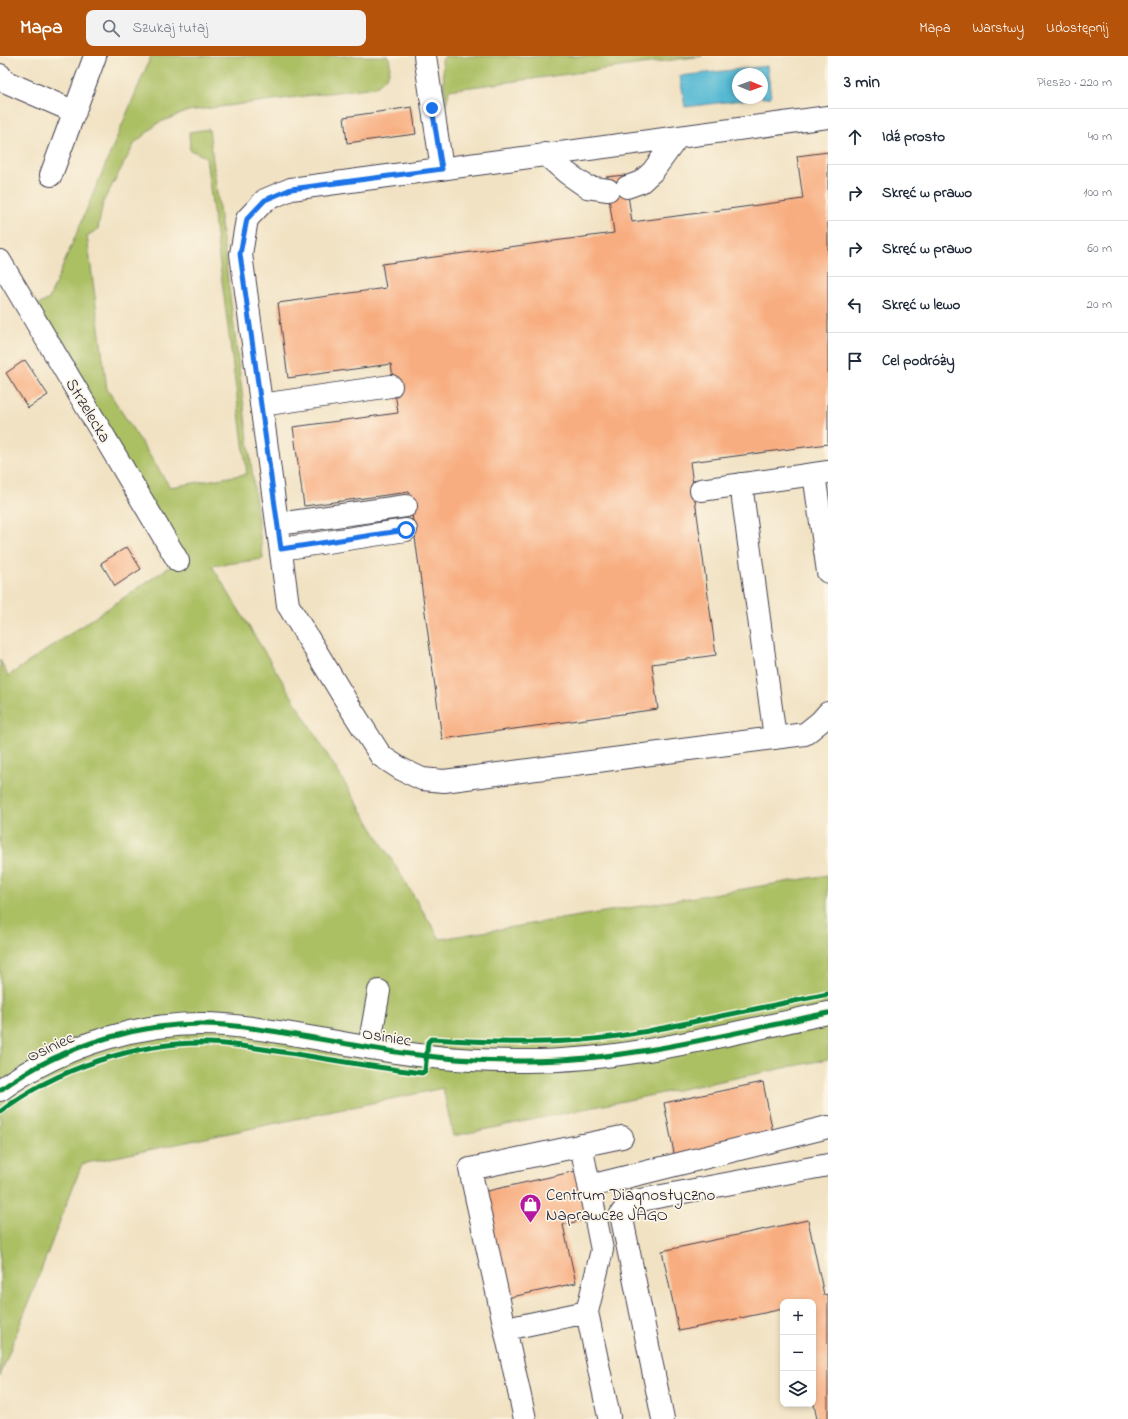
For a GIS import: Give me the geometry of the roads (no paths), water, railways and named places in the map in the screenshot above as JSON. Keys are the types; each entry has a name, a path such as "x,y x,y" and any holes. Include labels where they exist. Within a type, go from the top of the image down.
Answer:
{"street":[{"path":"51,175 95,56"},
{"path":"426,56 442,169"},
{"path":"0,75 4,81 75,112"},
{"path":"828,117 291,189 265,200 247,219 240,254 262,405 288,605 381,756 401,769 422,779 444,781 805,734 828,713"},
{"path":"546,154 586,188 617,189 641,182 653,171 676,138"},
{"name":"Strzelecka","path":"0,261 178,560"},
{"path":"262,405 391,386"},
{"path":"701,490 821,473 828,572"},
{"path":"742,484 775,738"},
{"path":"278,524 406,506"},
{"path":"281,549 406,530"},
{"path":"369,1047 379,991"},
{"name":"Osiniec","path":"0,1090 14,1080 62,1054 90,1043 127,1032 190,1024 223,1025 439,1057 521,1061 566,1060 609,1056 669,1046 828,1013"},
{"path":"590,1186 828,1127"},
{"path":"525,1419 470,1169 622,1137"},
{"path":"581,1145 602,1250 587,1312 608,1417"},
{"path":"663,1419 621,1214 630,1202 828,1165"},
{"path":"506,1329 587,1312"}],"water":[{"path":"767,66 767,68 750,68"},
{"path":"732,70 732,101 685,107 680,76"},
{"path":"768,74 771,97 768,97"}],"place":[{"name":"Centrum Diagnostyczno Naprawcze JAGO","path":"531,1224"}]}
